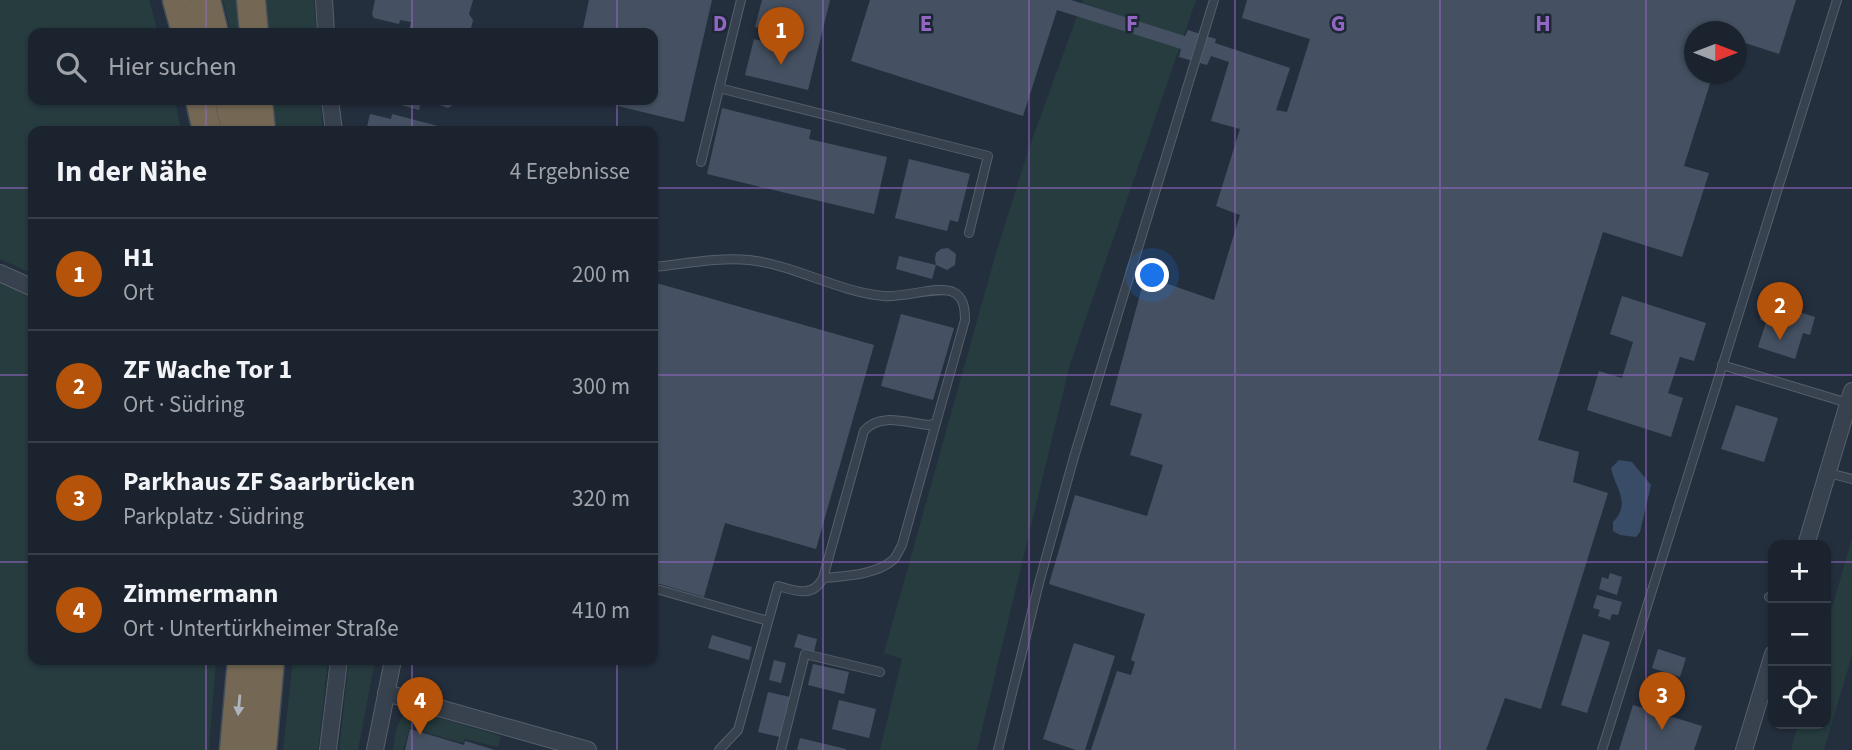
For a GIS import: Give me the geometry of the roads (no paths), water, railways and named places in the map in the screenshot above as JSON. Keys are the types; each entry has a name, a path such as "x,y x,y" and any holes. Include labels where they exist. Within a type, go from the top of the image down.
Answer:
{"highway":[{"path":"177,0 185,28"},
{"path":"206,0 213,28"},
{"path":"251,0 254,28"},
{"path":"201,105 206,126"},
{"path":"230,105 235,126"},
{"path":"258,105 261,126"},
{"path":"234,750 242,665"},
{"path":"262,750 270,665"}],"street":[{"path":"324,0 326,28"},
{"path":"331,105 333,126"},
{"path":"0,273 28,286"},
{"path":"1808,540 1850,397"},
{"path":"328,750 338,665"},
{"path":"374,750 392,665"},
{"path":"1744,750 1769,666"},
{"path":"386,693 587,750"}],"lane":[{"path":"701,162 741,0"},
{"path":"998,750 1039,583 1074,457 1214,0"},
{"path":"1602,750 1837,0"},
{"path":"719,88 988,156 969,233"},
{"path":"658,267 750,260 876,295 901,296 937,290 954,292 963,300 965,320 902,545 894,559 882,566 854,575 823,578"},
{"path":"1722,365 1850,397"},
{"path":"719,750 738,730 778,586 803,593 819,586 823,578 864,431 878,420 936,424"},
{"path":"1828,473 1852,479"},
{"path":"658,589 768,621"},
{"path":"781,750 805,654 880,672"}],"water":[{"path":"1619,460 1632,462 1651,485 1640,532 1636,537 1620,535 1613,531 1613,522 1619,515 1622,502 1611,468"}],"place":[{"name":"H1","path":"781,65"},
{"name":"ZF Wache Tor 1","path":"1780,340"},
{"name":"Parkhaus ZF Saarbrücken","path":"1662,730"},
{"name":"Zimmermann","path":"420,735"}]}
